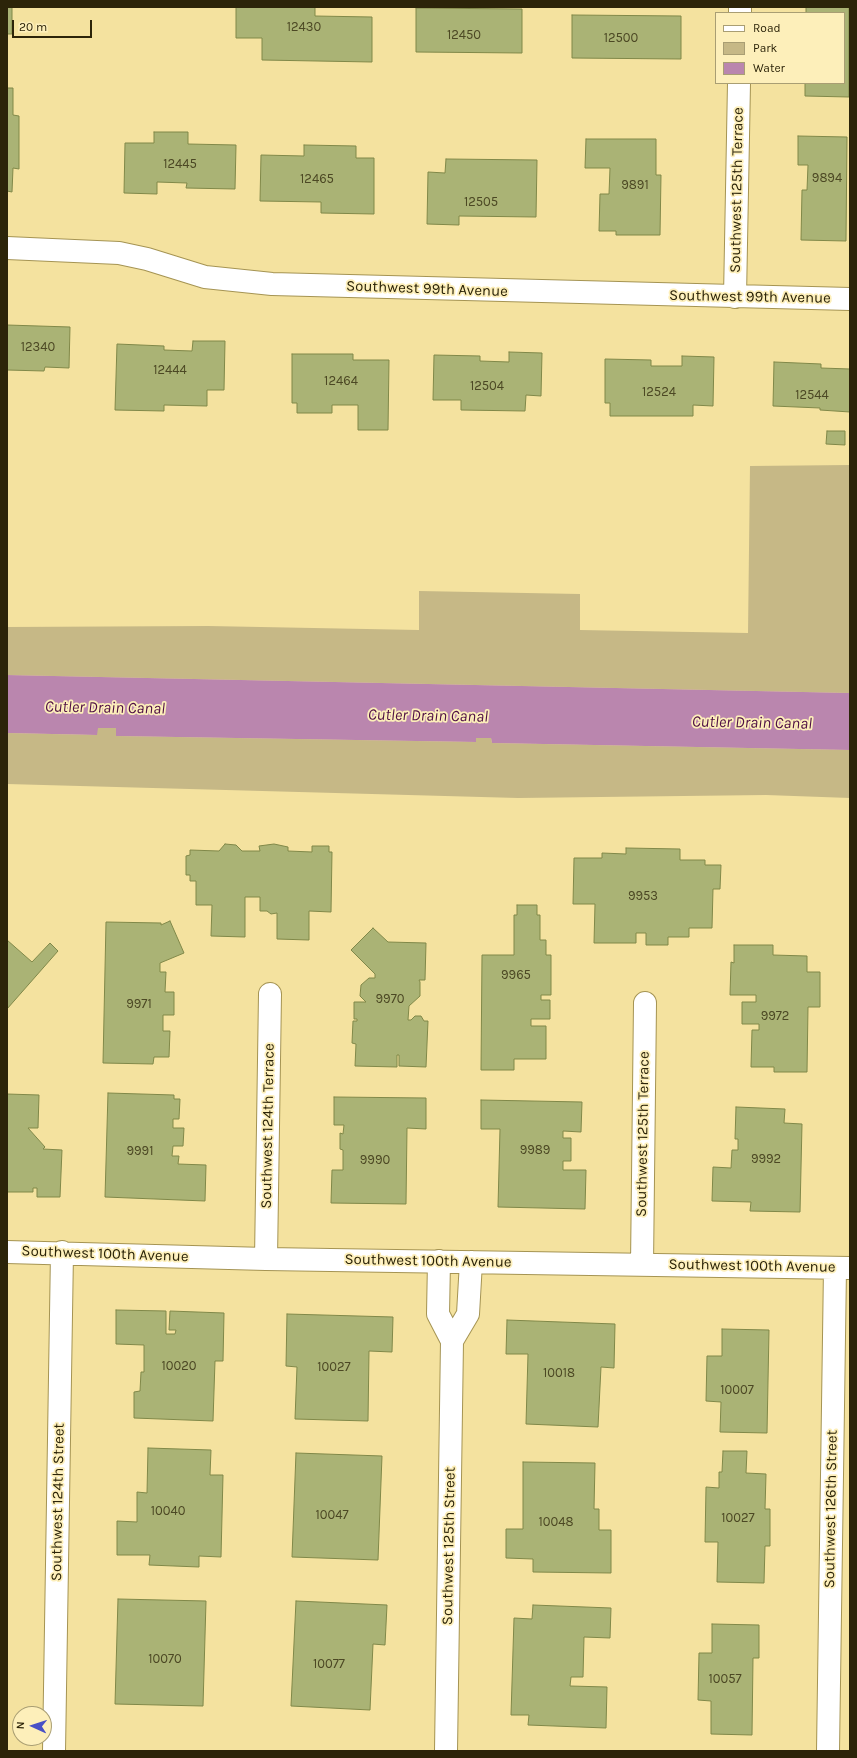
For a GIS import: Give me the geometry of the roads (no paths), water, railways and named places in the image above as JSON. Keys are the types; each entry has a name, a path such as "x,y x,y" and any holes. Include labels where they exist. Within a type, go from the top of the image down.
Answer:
{"street":[{"name":"Southwest 125th Terrace","path":"735,297 739,84"},
{"name":"Southwest 99th Avenue","path":"7,248 119,253 147,259 205,277 272,284 850,299"},
{"name":"Southwest 124th Terrace","path":"266,1259 270,994"},
{"name":"Southwest 125th Terrace","path":"642,1265 645,1003"},
{"name":"Southwest 100th Avenue","path":"7,1252 62,1252 266,1259 843,1268"},
{"name":"Southwest 124th Street","path":"54,1751 62,1252"},
{"name":"Southwest 125th Street","path":"439,1261 438,1314 452,1341 446,1751"},
{"name":"Southwest 125th Street","path":"452,1341 468,1314 471,1262"},
{"name":"Southwest 126th Street","path":"828,1751 843,1268"}],"water":[{"name":"Cutler Drain Canal","path":"7,675 850,693 850,750 492,743 491,738 476,738 476,742 116,736 116,728 98,728 97,735 7,733"}]}
